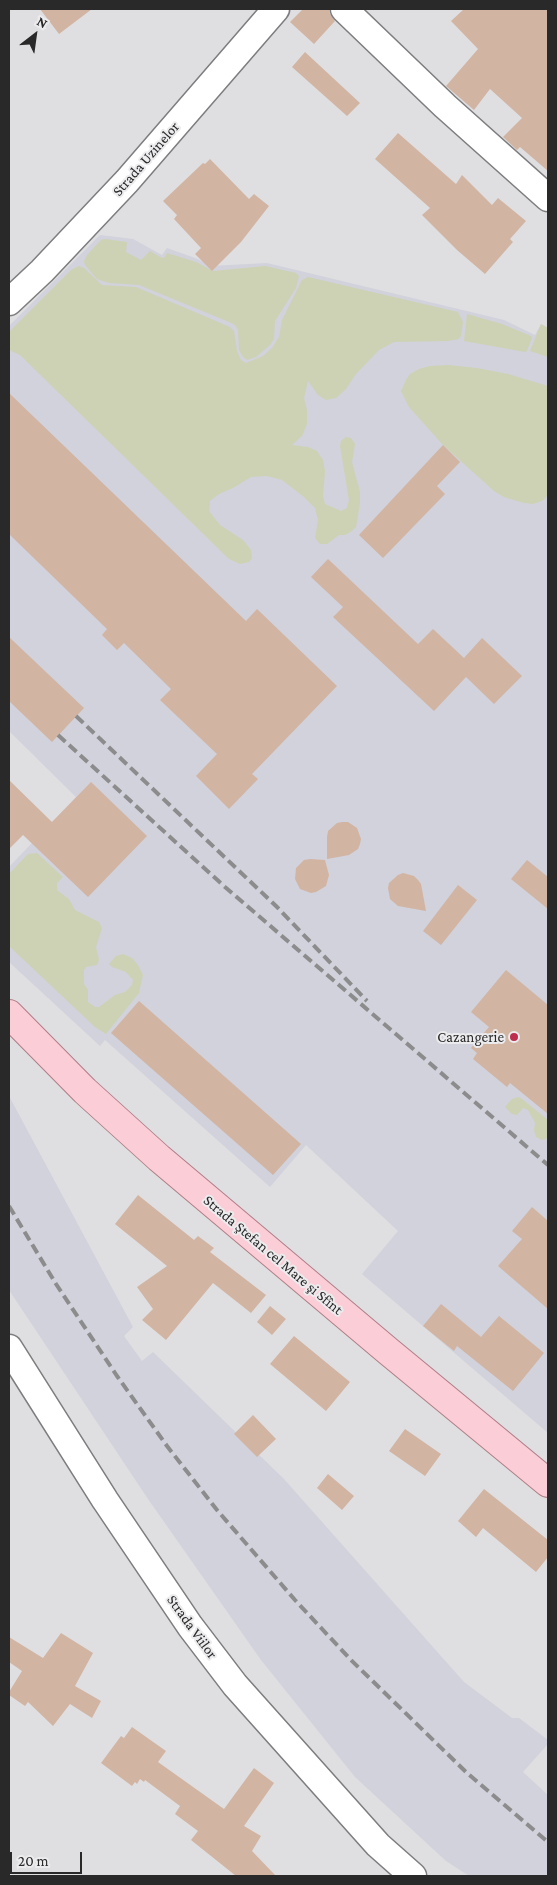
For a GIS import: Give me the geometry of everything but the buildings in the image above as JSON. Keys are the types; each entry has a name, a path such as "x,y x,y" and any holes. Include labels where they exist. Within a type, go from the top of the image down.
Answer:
{"main road":[{"name":"Strada Ştefan cel Mare şi Sfînt","path":"9,1014 85,1091 159,1158 548,1483"}],"street":[{"name":"Strada Uzinelor","path":"9,302 42,271 127,181 276,9"},
{"path":"344,9 445,106 548,198"},
{"name":"Strada Viilor","path":"9,1348 105,1500 190,1626 235,1685 378,1845 413,1876"}],"shaded area":[{"path":"100,235 133,239 162,255 167,248 198,259 210,266 267,263 504,320 535,335 541,324 548,328 548,1433 362,1274 398,1231 306,1145 270,1187 105,1040 100,1046 9,962 9,867 76,797 9,731 9,326"},
{"path":"9,1096 133,1327 124,1336 142,1361 153,1352 284,1479 464,1682 512,1718 519,1718 548,1740 548,1744 523,1772 548,1795 548,1876 469,1876 446,1861 355,1777 261,1660 148,1499 9,1290"}],"green space":[{"path":"101,240 127,242 126,252 141,260 150,251 162,258 167,253 196,262 213,271 265,266 296,273 299,276 296,288 275,321 274,339 256,357 247,360 239,350 238,330 235,325 139,285 109,283 97,279 85,265 84,261"},
{"path":"79,266 84,268 102,285 136,287 230,327 234,331 237,351 241,360 246,363 263,356 272,348 279,337 282,320 302,280 308,277 458,312 463,322 461,336 459,339 448,341 394,342 379,350 336,398 326,400 318,395 308,381 304,398 307,410 307,424 302,436 292,445 308,447 317,451 323,460 325,471 323,496 325,504 341,511 347,508 349,500 340,446 341,441 346,437 351,438 355,444 352,462 360,492 356,527 345,535 339,535 327,544 320,544 315,538 318,520 315,508 304,497 282,480 267,476 251,477 210,501 209,511 220,525 243,540 251,550 252,558 249,562 240,564 229,559 20,355 9,350 9,332 71,270"},
{"path":"467,314 502,324 531,336 527,351 464,341"},
{"path":"541,324 548,328 548,357 530,351"},
{"path":"448,365 508,374 548,386 548,495 542,501 533,504 524,503 504,497 494,491 443,445 409,407 401,391 410,374 430,366"},
{"path":"37,853 63,877 57,883 57,890 69,899 75,910 99,922 102,928 96,947 99,960 97,965 86,967 84,970 84,984 88,990 88,1002 95,1007 99,1007 115,995 125,992 132,985 133,980 126,972 109,964 116,956 123,954 132,958 143,975 139,993 106,1034 95,1027 9,946 9,874 28,854"},
{"path":"518,1097 548,1120 548,1136 546,1139 542,1140 536,1137 535,1123 528,1110 523,1108 517,1115 512,1114 505,1107 512,1099"}],"railway":[{"path":"76,716 276,906 367,1001"},
{"path":"58,735 225,887 548,1165"},
{"path":"9,1206 56,1284 117,1376 167,1446 217,1510 295,1600 351,1660 467,1773 548,1842"}],"place":[{"name":"Cazangerie","path":"514,1037"}]}
